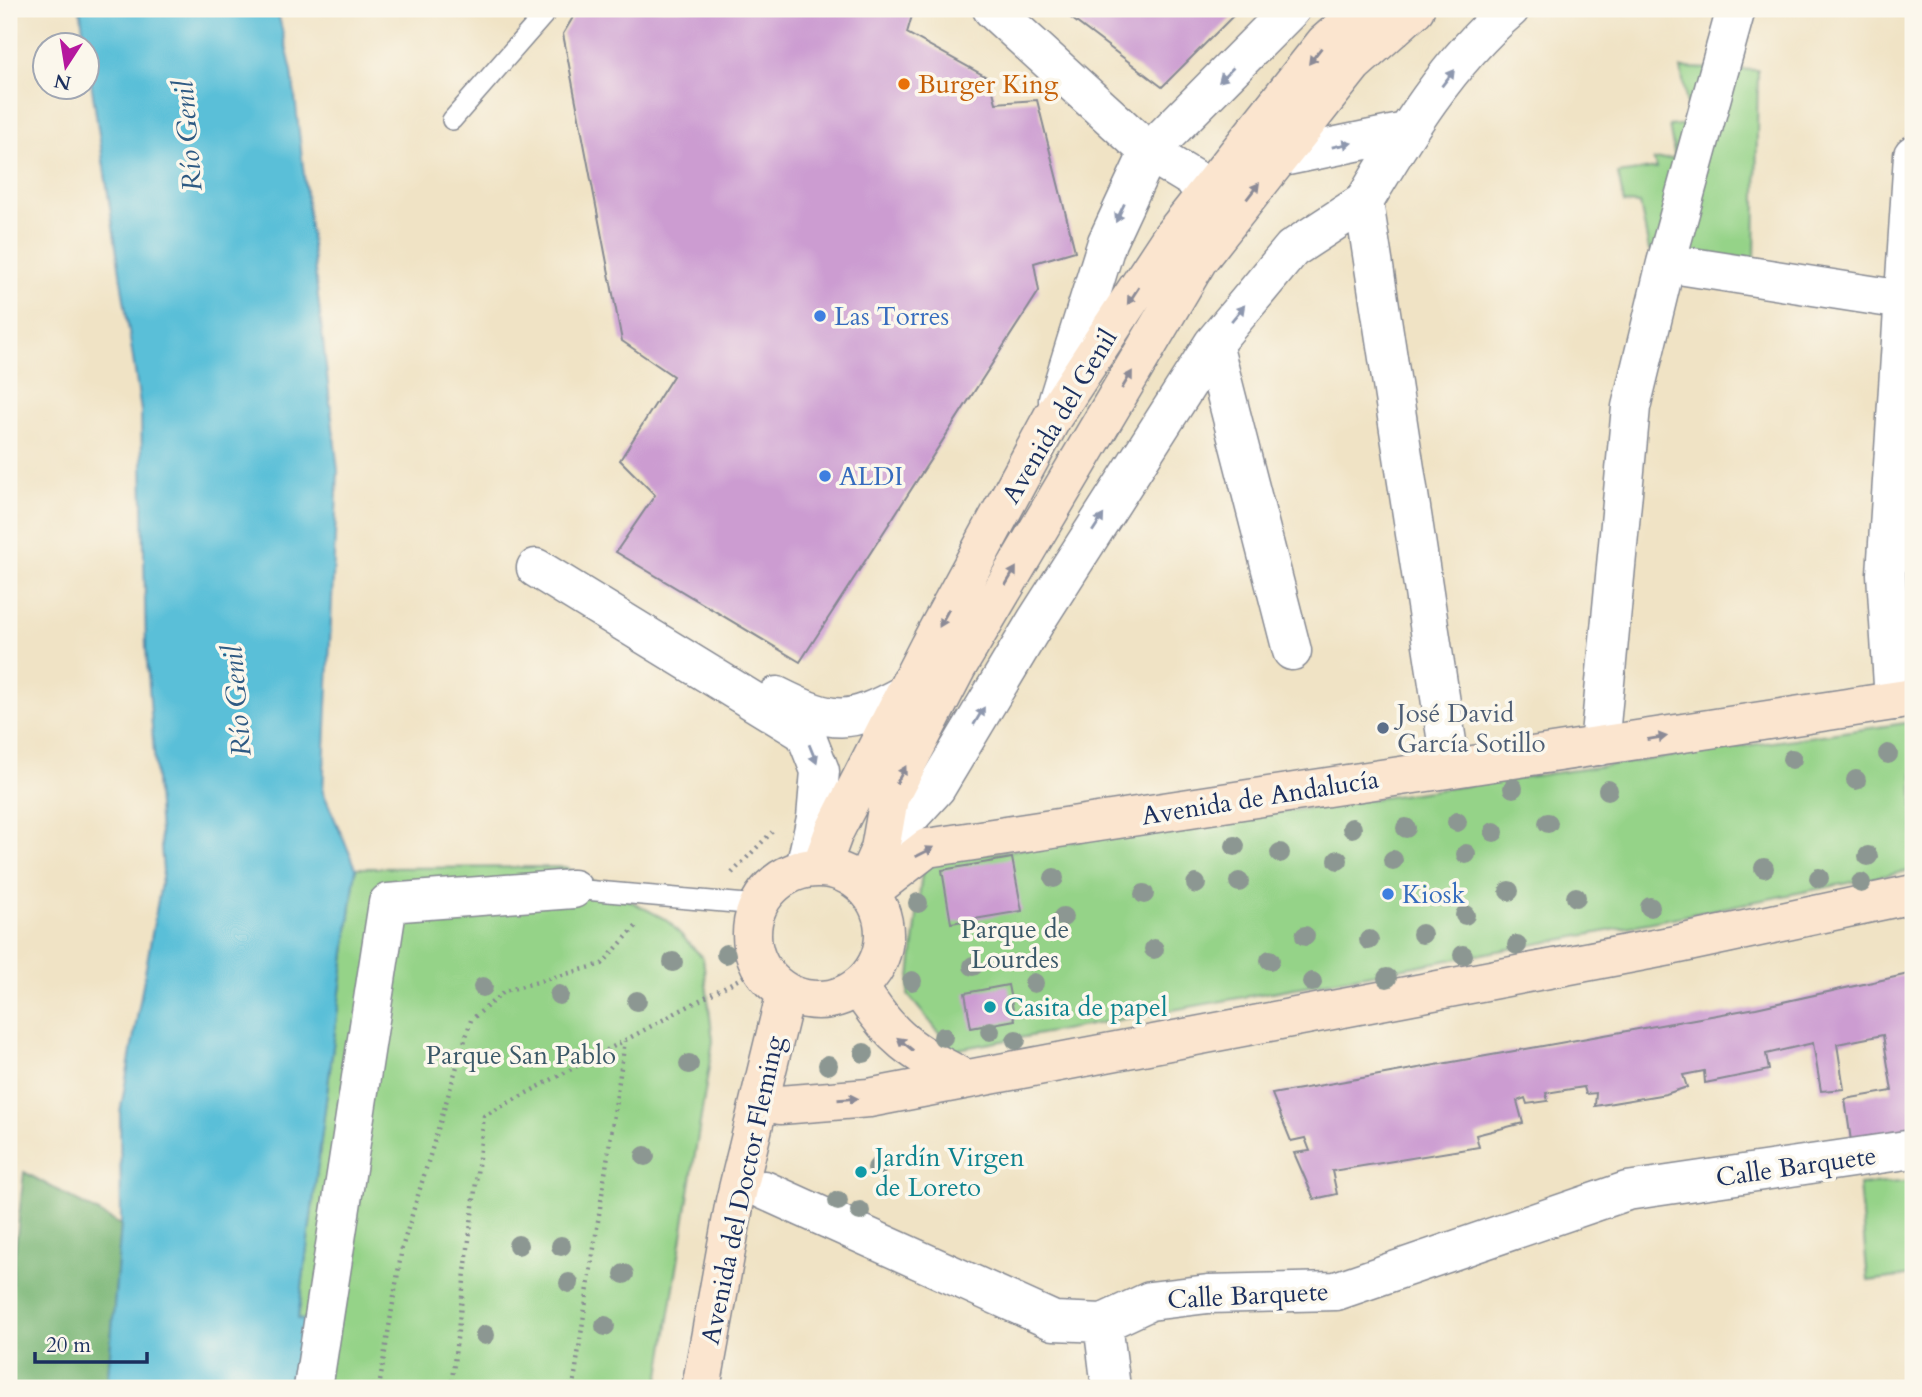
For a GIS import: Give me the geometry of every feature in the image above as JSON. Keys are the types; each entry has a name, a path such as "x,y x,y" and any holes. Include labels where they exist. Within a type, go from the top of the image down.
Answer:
{"street":[{"path":"992,9 1149,152 1210,189 1196,235 1170,274 1156,331"},
{"path":"1052,418 1107,242 1149,152 1291,9"},
{"name":"Avenida del Genil","path":"813,868 1052,418 1170,239 1325,43 1364,9"},
{"name":"Avenida del Genil","path":"867,888 880,849 888,798 957,667 1198,260 1353,64 1415,9"},
{"path":"1451,768 1364,202 1405,132 1484,31 1510,9"},
{"path":"1599,746 1631,407 1666,263 1733,22"},
{"path":"1278,158 1405,132"},
{"path":"1904,700 1900,573 1913,155"},
{"name":"Avenida del Genil","path":"880,849 936,788 1036,621 1213,344 1292,249 1364,202"},
{"path":"1666,263 1906,318"},
{"path":"1213,344 1292,652"},
{"path":"813,868 820,771 805,733 536,568 565,553 606,587 766,691 817,716 863,717 905,694"},
{"name":"Avenida de Andalucía","path":"867,888 927,848 1904,700"},
{"path":"813,868 837,869 867,888 881,911 885,931 883,952 874,971 846,995 788,986 753,947 752,925 758,905 778,882 813,868"},
{"path":"313,1388 388,903 573,889"},
{"path":"780,1105 869,1098 1670,946 1913,894"},
{"name":"Avenida del Doctor Fleming","path":"726,1388 791,1058 788,986"},
{"name":"Avenida del Doctor Fleming","path":"701,1388 738,1188 788,986"},
{"path":"859,986 878,1018 902,1044 964,1078"},
{"name":"Calle Barquete","path":"764,1190 1054,1321 1103,1323 1150,1301 1208,1294 1336,1291 1627,1191 1913,1149"},
{"path":"1103,1323 1111,1388"}],"lane":[{"path":"452,120 549,9"},
{"path":"573,889 758,905"}],"path":[{"path":"379,1388 402,1248 471,1020 505,991 602,964"},
{"path":"451,1388 484,1116 626,1040 788,986"},
{"path":"573,1388 626,1040"}],"green space":[{"path":"1681,68 1758,70 1755,260 1649,250 1640,204 1624,203 1618,174 1657,168 1653,160 1675,158 1669,126 1690,124"},
{"name":"Parque de Lourdes","path":"1913,722 1913,870 1597,933 953,1050 908,995 923,863"},
{"name":"Parque San Pablo","path":"565,867 667,920 703,958 713,1041 658,1388 304,1388 298,1319 356,868"},
{"path":"24,1172 121,1225 107,1388 9,1388 9,1307"},
{"path":"1913,1181 1913,1275 1868,1281 1859,1185"}],"water":[{"name":"Río Genil","path":"80,9 277,9 292,71 338,471 323,792 356,868 298,1319 313,1322 304,1388 107,1388 121,1225 120,1113 163,872 146,648 141,411 94,102 102,102 102,32 83,32"}],"building":[{"name":"Las Torres","path":"578,9 907,9 913,12 907,33 990,79 996,103 1037,100 1075,251 1034,263 1039,291 800,662 616,552 655,495 620,460 673,376 622,341 563,34"},
{"path":"1059,9 1146,9 1150,12 1154,9 1240,9 1162,87"},
{"path":"1012,858 1022,911 951,923 942,870"},
{"path":"1913,973 1913,1133 1851,1141 1845,1099 1892,1091 1883,1035 1837,1044 1844,1089 1821,1091 1813,1043 1766,1054 1769,1070 1705,1083 1704,1071 1683,1075 1687,1087 1666,1094 1595,1106 1596,1093 1586,1094 1584,1087 1546,1093 1548,1101 1527,1104 1525,1098 1517,1101 1523,1123 1476,1135 1479,1147 1332,1171 1337,1194 1314,1199 1294,1153 1310,1151 1305,1138 1291,1141 1272,1094 1756,1008"},
{"name":"Casita de papel","path":"1008,985 1015,1020 971,1028 965,993"}],"place":[{"name":"Burger King","path":"904,84"},
{"name":"Las Torres","path":"820,316"},
{"name":"ALDI","path":"825,476"},
{"name":"José David García Sotillo","path":"1383,728"},
{"name":"Kiosk","path":"1388,894"},
{"name":"Casita de papel","path":"990,1007"},
{"name":"Jardín Virgen de Loreto","path":"861,1172"}]}
